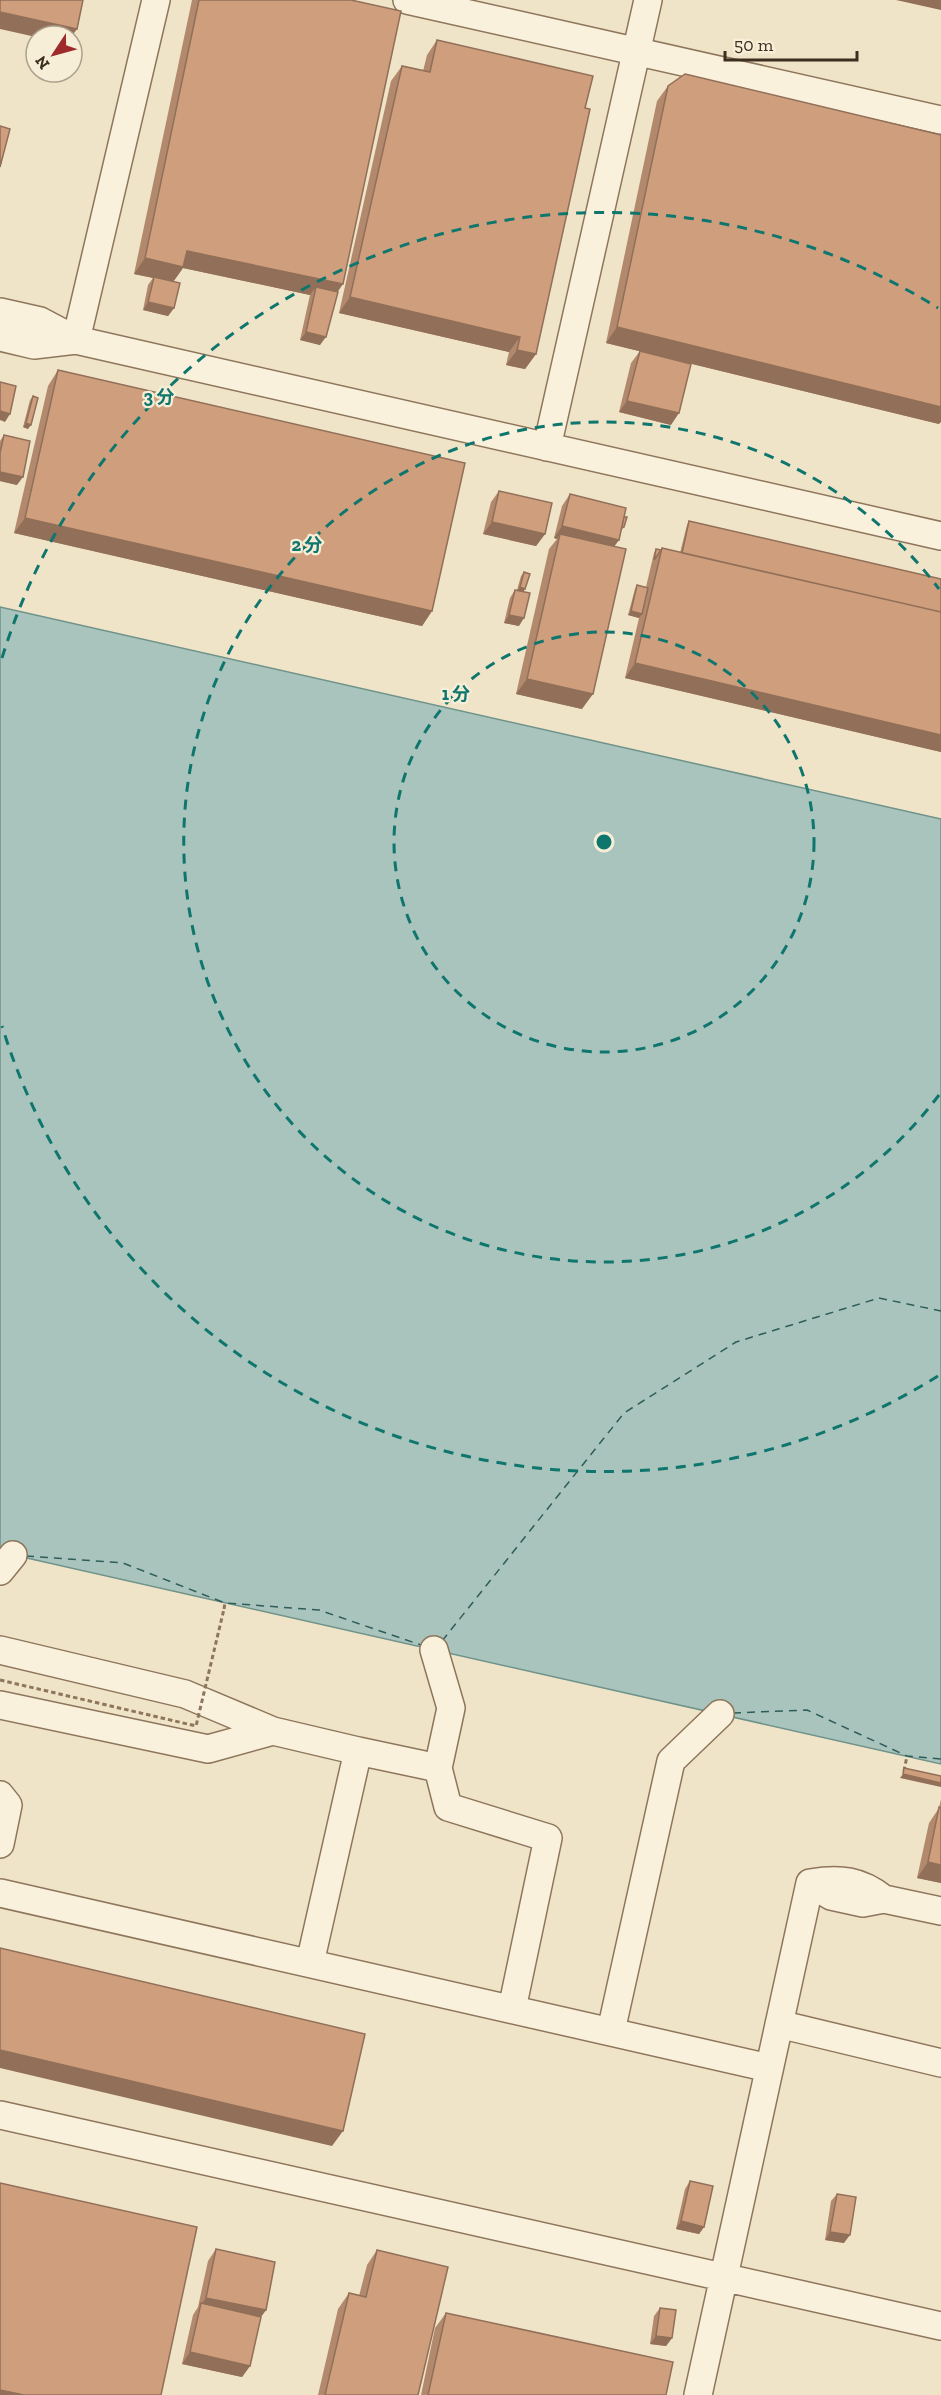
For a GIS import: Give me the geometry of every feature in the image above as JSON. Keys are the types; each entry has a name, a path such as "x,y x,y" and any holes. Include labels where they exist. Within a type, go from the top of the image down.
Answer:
{"street":[{"path":"76,340 156,0"},
{"path":"406,0 941,120"},
{"path":"547,447 648,0"},
{"path":"0,312 40,321 76,340 941,536"},
{"path":"0,337 34,345 76,340"},
{"path":"434,1650 451,1708 438,1768 448,1807 548,1838 512,2008"},
{"path":"1,1656 185,1694 273,1731 438,1768"},
{"path":"0,1705 208,1749 273,1731"},
{"path":"612,2031 671,1761 720,1714"},
{"path":"310,1963 358,1751"},
{"path":"0,1795 8,1805 0,1844"},
{"path":"698,2395 810,1883 834,1879 868,1886 884,1899 941,1911"},
{"path":"0,1893 769,2068"},
{"path":"779,2024 941,2063"},
{"path":"0,2115 941,2326"}],"path":[{"path":"0,1680 196,1726 225,1603"},
{"path":"903,1775 907,1756"}],"water":[{"path":"0,607 941,819 941,1764 0,1552"}],"building":[{"path":"0,0 83,0 78,24 54,24 0,12"},
{"path":"199,0 351,0 401,11 343,284 187,251 183,267 145,258"},
{"path":"437,40 593,76 585,108 590,109 536,354 517,350 520,337 350,297 402,66 430,72"},
{"path":"685,74 941,135 941,407 617,327 668,86"},
{"path":"0,126 10,129 0,167"},
{"path":"154,277 180,283 174,308 148,302"},
{"path":"316,287 338,292 326,337 306,332"},
{"path":"640,351 691,364 679,413 627,401"},
{"path":"58,370 465,463 432,611 25,518"},
{"path":"0,382 16,386 10,414 0,411"},
{"path":"33,396 38,398 31,425 26,423"},
{"path":"4,435 30,441 23,477 0,472 0,453"},
{"path":"499,491 552,503 545,534 492,522"},
{"path":"570,494 626,508 619,540 562,526"},
{"path":"624,517 627,517 622,527"},
{"path":"689,521 941,579 941,612 682,553"},
{"path":"560,534 626,549 593,694 527,679"},
{"path":"662,548 941,612 941,735 635,663"},
{"path":"656,549 661,550 654,560"},
{"path":"524,572 530,574 525,589 520,587"},
{"path":"637,585 648,588 642,614 631,611"},
{"path":"515,590 530,593 524,618 509,615"},
{"path":"904,1768 941,1776 941,1783 903,1774"},
{"path":"939,1807 941,1808 941,1865 928,1862"},
{"path":"0,1948 365,2034 343,2131 0,2050"},
{"path":"690,2181 713,2186 704,2227 681,2221"},
{"path":"0,2183 197,2227 161,2395 24,2395 0,2390"},
{"path":"837,2194 856,2197 850,2235 830,2232"},
{"path":"216,2249 275,2262 266,2310 206,2298"},
{"path":"377,2250 448,2267 418,2395 325,2395 349,2293 366,2297"},
{"path":"201,2303 261,2317 250,2366 190,2352"},
{"path":"660,2308 676,2310 672,2338 656,2336"},
{"path":"446,2313 673,2362 666,2395 428,2395"}],"ferry route":[{"path":"442,1641 624,1413 736,1342 879,1298 941,1311"},
{"path":"26,1556 123,1563 225,1603 319,1610 421,1645"},
{"path":"733,1713 807,1710 907,1756 941,1759"}]}
